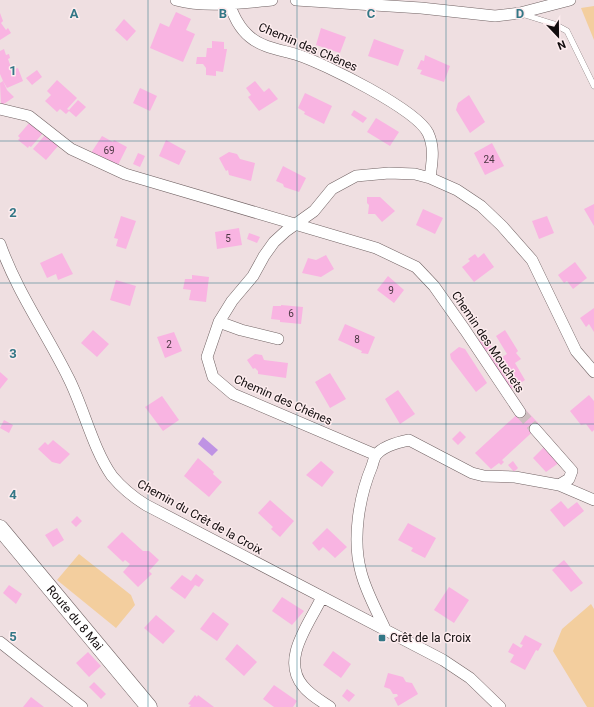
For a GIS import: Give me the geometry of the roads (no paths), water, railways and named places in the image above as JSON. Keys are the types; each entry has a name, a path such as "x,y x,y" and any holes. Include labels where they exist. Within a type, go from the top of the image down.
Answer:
{"main road":[{"name":"Route du 8 Mai","path":"0,528 149,707"}],"street":[{"path":"176,0 184,2 229,4 272,0"},
{"path":"296,0 421,8 495,16 520,14 570,0"},
{"name":"Chemin des Chênes","path":"229,4 238,24 251,38 260,43 299,55 341,73 370,89 417,120 426,129 432,142 433,152 430,178"},
{"path":"0,109 30,116 79,153 114,170 138,179 295,225"},
{"name":"Chemin des Chênes","path":"376,455 233,394 223,388 213,377 207,357 219,322 232,301 253,276 269,249 286,231 314,212 332,189 356,176 368,173 415,174 430,178 457,190 481,206 502,226 532,260 576,351 594,372"},
{"name":"Chemin des Mouchets","path":"295,225 382,251 416,267 434,286 520,412"},
{"name":"Chemin du Crêt de la Croix","path":"0,244 18,285 70,379 102,458 120,485 146,506 453,666 470,678 500,707"},
{"path":"219,322 241,330 278,339"},
{"path":"535,429 572,471 570,479 559,486"},
{"path":"386,631 365,586 359,559 360,503 365,482 376,455 388,447 409,440 472,473 484,476 525,479 559,486 594,500"},
{"path":"322,597 298,644 294,662 295,671 304,687 330,707"},
{"path":"0,642 82,707"}],"lane":[{"path":"520,14 554,24 568,31 594,86"}],"tunnel":[{"path":"520,412 535,429"}],"place":[{"name":"Crêt de la Croix","path":"382,638"}]}
